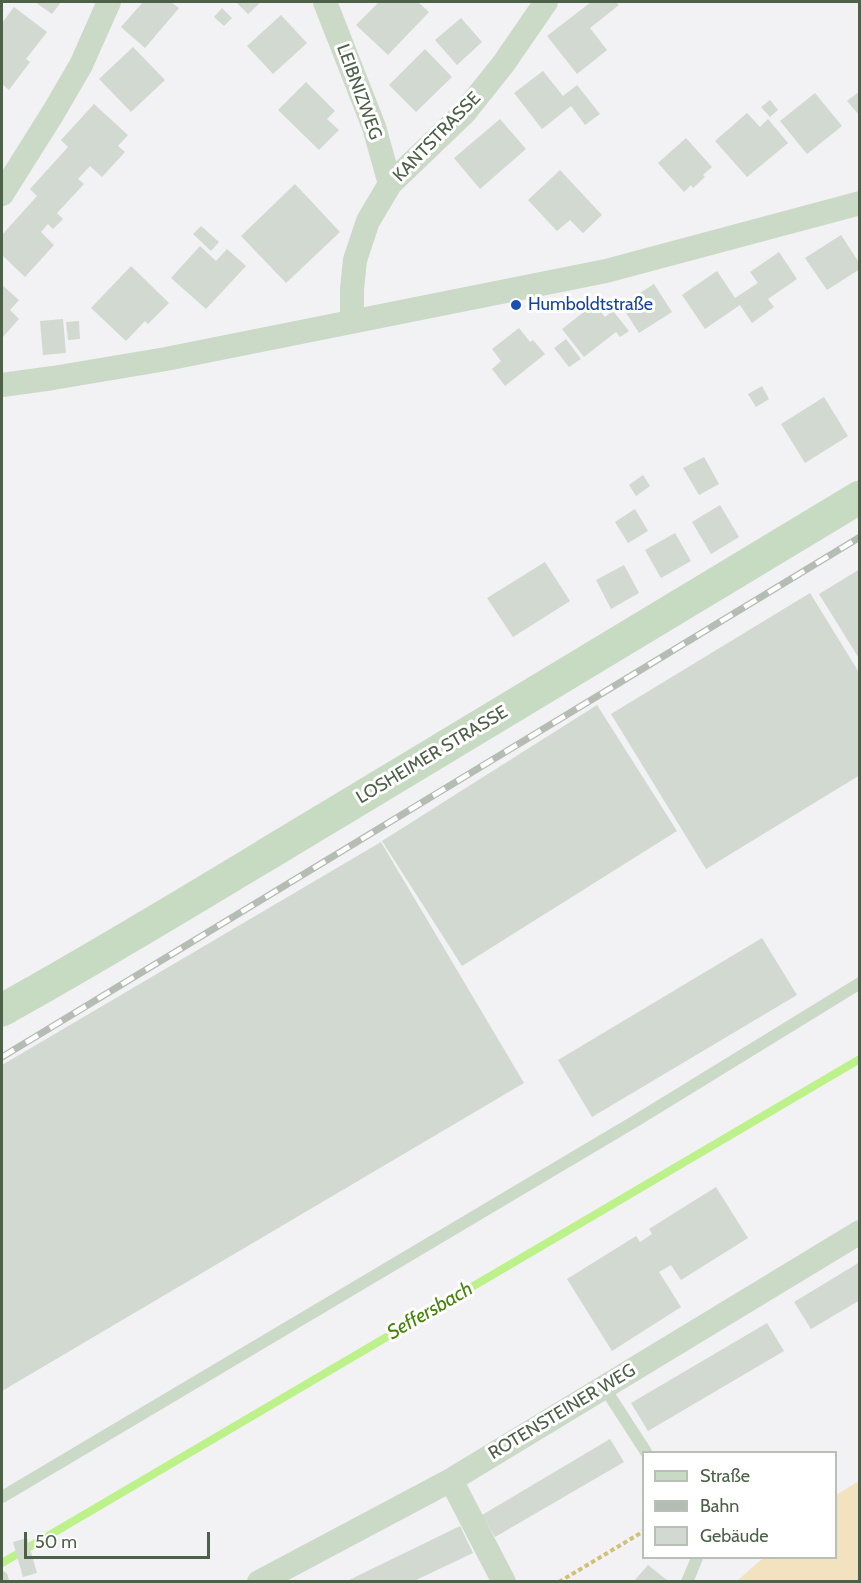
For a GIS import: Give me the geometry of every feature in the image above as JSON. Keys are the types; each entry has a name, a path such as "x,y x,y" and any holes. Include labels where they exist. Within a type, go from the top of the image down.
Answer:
{"main road":[{"name":"LOSHEIMER STRASSE","path":"2,1010 259,860 860,496"}],"street":[{"path":"2,194 81,65 109,2"},
{"name":"LEIBNIZWEG","path":"325,2 374,127 390,184"},
{"name":"KANTSTRASSE","path":"352,321 355,260 368,220 390,184 465,112 504,63 546,2"},
{"path":"2,385 166,359 606,271 860,203"},
{"name":"ROTENSTEINER WEG","path":"259,1581 451,1480 860,1232"},
{"path":"451,1480 504,1581"}],"lane":[{"path":"2,1497 627,1126 860,983"},
{"path":"604,1387 645,1451"},
{"path":"687,1581 696,1559"},
{"path":"2,1577 3,1581"}],"path":[{"path":"559,1581 642,1532"}],"shaded area":[{"path":"859,1481 859,1581 737,1581 762,1559 837,1559 837,1494"}],"building":[{"path":"35,2 61,2 52,14"},
{"path":"143,2 171,2 179,8 145,48 121,27"},
{"path":"236,2 261,2 248,14"},
{"path":"379,2 418,2 429,12 388,55 356,25"},
{"path":"591,2 616,2 619,5 590,28 607,50 577,74 547,36"},
{"path":"14,7 47,32 26,59 30,62 9,90 2,84 2,23"},
{"path":"222,8 232,18 224,26 214,17"},
{"path":"281,15 307,43 273,74 247,46"},
{"path":"461,18 482,42 457,65 435,40"},
{"path":"133,47 165,80 131,112 99,79"},
{"path":"425,49 452,77 416,112 389,85"},
{"path":"543,71 563,96 577,85 600,114 585,125 571,106 542,129 514,93"},
{"path":"306,82 335,111 327,119 339,130 319,150 278,110"},
{"path":"860,91 860,116 847,101"},
{"path":"815,93 842,126 807,154 780,121"},
{"path":"770,100 778,110 770,117 761,107"},
{"path":"94,104 128,135 118,146 125,152 102,177 90,166 78,179 84,184 57,213 63,219 53,229 48,224 41,232 54,245 25,277 2,255 2,235 37,196 30,189 68,147 61,140"},
{"path":"747,113 760,127 768,119 788,143 747,177 715,141"},
{"path":"500,119 526,149 480,189 454,158"},
{"path":"686,138 712,167 693,188 691,185 684,192 658,163"},
{"path":"560,170 602,215 583,233 570,220 557,231 528,200"},
{"path":"295,184 340,232 286,283 241,236"},
{"path":"201,226 219,242 211,251 193,234"},
{"path":"841,235 860,264 860,269 827,290 805,258"},
{"path":"200,246 216,261 227,249 246,266 206,309 171,278"},
{"path":"779,252 797,279 768,299 774,307 752,323 740,305 705,329 682,295 717,271 735,298 758,283 750,272"},
{"path":"131,266 169,303 148,324 145,321 126,341 91,308"},
{"path":"654,284 672,312 639,333 621,305"},
{"path":"2,285 19,300 10,310 19,319 2,338"},
{"path":"594,304 605,317 613,311 629,331 620,337 616,332 584,357 562,329"},
{"path":"63,319 66,353 43,355 40,321"},
{"path":"79,321 80,339 68,340 66,322"},
{"path":"519,328 530,342 533,340 545,354 505,386 492,369 501,361 492,349"},
{"path":"566,339 581,359 569,367 554,348"},
{"path":"762,386 769,399 756,407 748,394"},
{"path":"824,397 848,436 805,463 781,424"},
{"path":"704,457 719,484 699,495 683,468"},
{"path":"643,475 650,486 636,496 629,485"},
{"path":"720,505 739,537 711,554 692,522"},
{"path":"635,509 648,531 628,543 615,522"},
{"path":"675,533 691,561 661,578 645,550"},
{"path":"545,562 570,601 513,637 487,598"},
{"path":"624,565 639,593 611,609 596,580"},
{"path":"860,569 860,660 819,594"},
{"path":"810,593 860,674 860,775 706,869 611,714"},
{"path":"597,705 677,831 462,966 382,841"},
{"path":"381,842 524,1083 2,1391 2,1065"},
{"path":"762,938 797,995 592,1117 558,1060"},
{"path":"716,1187 748,1238 681,1280 671,1265 659,1272 681,1307 612,1351 567,1279 636,1236 640,1242 652,1234 649,1229"},
{"path":"860,1262 860,1300 811,1329 794,1302"},
{"path":"767,1323 784,1351 648,1431 631,1403"},
{"path":"610,1439 624,1462 495,1537 482,1515"},
{"path":"460,1526 473,1553 416,1580 347,1581"},
{"path":"27,1538 37,1573 23,1577 13,1542"},
{"path":"648,1565 668,1581 634,1581"}],"waterway":[{"name":"Seffersbach","path":"2,1563 860,1059"}],"railway":[{"path":"2,1057 860,537"}],"place":[{"name":"Humboldtstraße","path":"516,305"}]}
